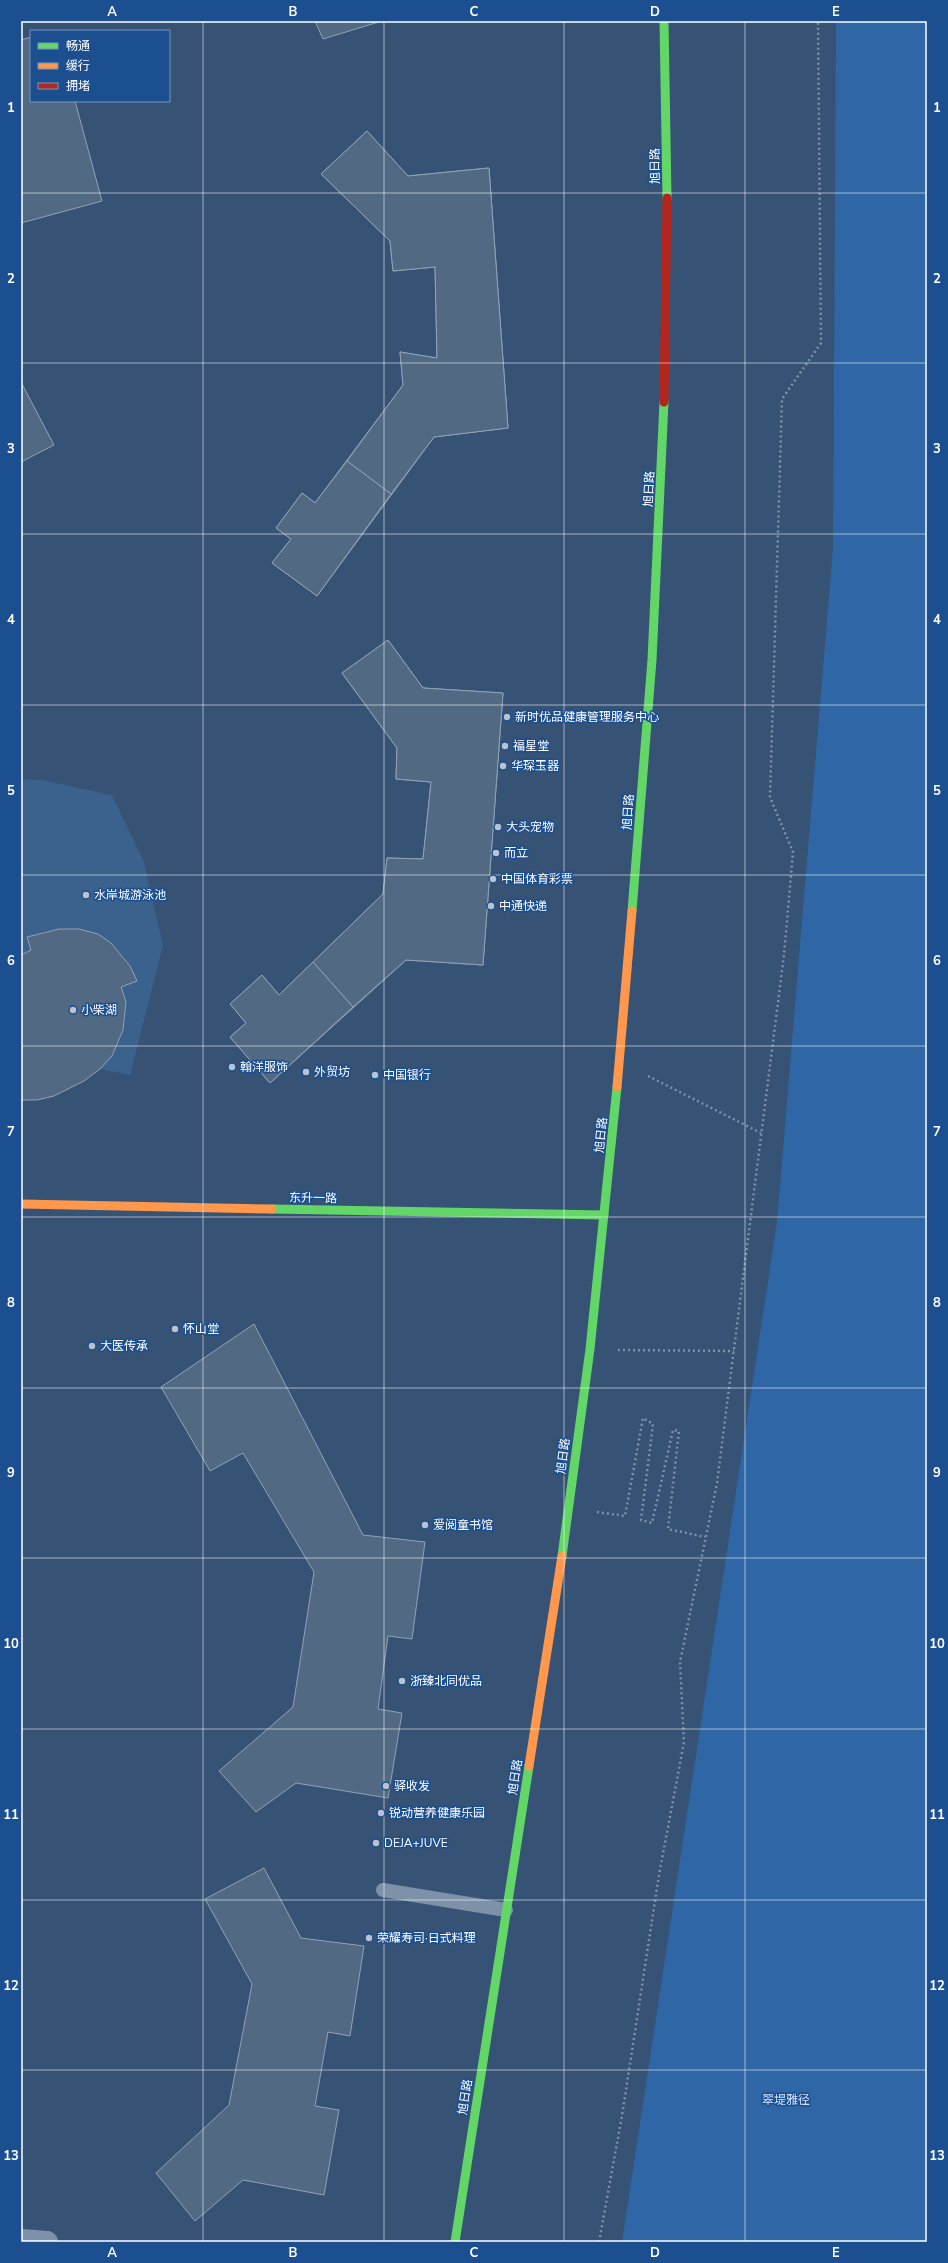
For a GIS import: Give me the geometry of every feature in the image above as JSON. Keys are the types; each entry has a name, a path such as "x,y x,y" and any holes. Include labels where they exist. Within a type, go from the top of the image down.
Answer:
{"main road":[{"name":"旭日路","path":"455,2242 568,1508 590,1349 620,1062 652,660 663,433 667,205 664,21"},
{"name":"东升一路","path":"21,1204 604,1215"}],"street":[{"path":"21,2240 47,2242"}],"lane":[{"path":"383,1890 506,1910"}],"path":[{"path":"599,2242 622,2116 659,1875 684,1742 680,1662 716,1483 784,955 793,852 770,797 782,399 821,343 818,21"},
{"path":"620,1062 761,1133"},
{"path":"590,1349 734,1351"},
{"path":"568,1508 625,1516 643,1418 653,1424 641,1520 652,1523 673,1430 678,1431 668,1529 705,1537"}],"green space":[{"name":"翠堤雅径","path":"836,21 927,21 927,2242 622,2242 777,1222 833,548"}],"shaded area":[{"name":"水岸城游泳池","path":"21,779 42,780 112,795 144,862 163,946 130,1075 100,1069 108,1060 123,1031 125,1010 121,987 137,980 124,958 116,949 97,936 86,932 74,929 60,929 27,937 31,950 21,955"}],"building":[{"path":"315,21 382,21 323,39"},
{"path":"30,37 30,102 75,102 102,201 21,223 21,40"},
{"path":"367,131 408,176 489,168 508,428 434,437 317,596 272,563 291,539 276,528 302,493 315,503 403,385 400,352 437,358 435,267 393,271 390,241 321,174"},
{"path":"367,131 408,176 489,168 508,428 434,437 391,494 347,461 403,385 400,352 437,358 435,267 393,271 390,241 321,174"},
{"path":"21,382 54,445 21,462"},
{"path":"347,461 391,494 317,596 272,563 291,539 276,528 302,493 315,503"},
{"path":"388,640 423,688 503,693 483,965 406,960 270,1083 230,1037 246,1023 230,1004 262,975 279,995 383,894 387,858 423,859 431,782 396,779 397,748 342,673"},
{"path":"388,640 423,688 503,693 483,965 406,960 353,1007 313,962 383,894 387,858 423,859 431,782 396,779 397,748 342,673"},
{"name":"小柴湖","path":"59,929 79,929 98,934 111,943 130,966 137,981 121,987 126,1002 123,1030 112,1056 100,1069 84,1081 54,1096 37,1100 21,1100 21,955 31,950 27,937"},
{"path":"313,962 353,1007 270,1083 230,1037 246,1023 230,1004 262,975 279,995"},
{"path":"254,1324 363,1535 425,1542 412,1639 388,1636 378,1709 402,1713 388,1798 296,1783 256,1812 219,1771 293,1707 314,1572 243,1453 210,1471 161,1387"},
{"path":"264,1868 301,1938 364,1946 350,2036 328,2032 315,2106 339,2110 324,2195 243,2180 195,2221 156,2173 229,2105 252,1984 205,1899"}],"traffic: fast":[{"path":"664,21 667,198"},
{"path":"632,911 652,660 664,402"},
{"path":"562,1556 590,1349 617,1087"},
{"path":"272,1209 604,1215"},
{"path":"455,2242 529,1766"}],"traffic: slow":[{"path":"617,1087 632,911"},
{"path":"21,1204 272,1209"},
{"path":"529,1766 562,1556"}],"traffic: jam":[{"path":"664,402 667,198"}],"place":[{"name":"新时优品健康管理服务中心","path":"507,717"},
{"name":"福星堂","path":"505,746"},
{"name":"华琛玉器","path":"503,766"},
{"name":"大头宠物","path":"498,827"},
{"name":"而立","path":"496,853"},
{"name":"中国体育彩票","path":"493,879"},
{"name":"水岸城游泳池","path":"86,895"},
{"name":"中通快递","path":"491,906"},
{"name":"小柴湖","path":"73,1010"},
{"name":"翰洋服饰","path":"232,1067"},
{"name":"外贸坊","path":"306,1072"},
{"name":"中国银行","path":"375,1075"},
{"name":"怀山堂","path":"175,1329"},
{"name":"大医传承","path":"92,1346"},
{"name":"爱阅童书馆","path":"425,1525"},
{"name":"浙臻北同优品","path":"402,1681"},
{"name":"驿收发","path":"386,1786"},
{"name":"锐动营养健康乐园","path":"381,1813"},
{"name":"DEJA+JUVE","path":"376,1843"},
{"name":"荣耀寿司·日式料理","path":"369,1938"}]}
